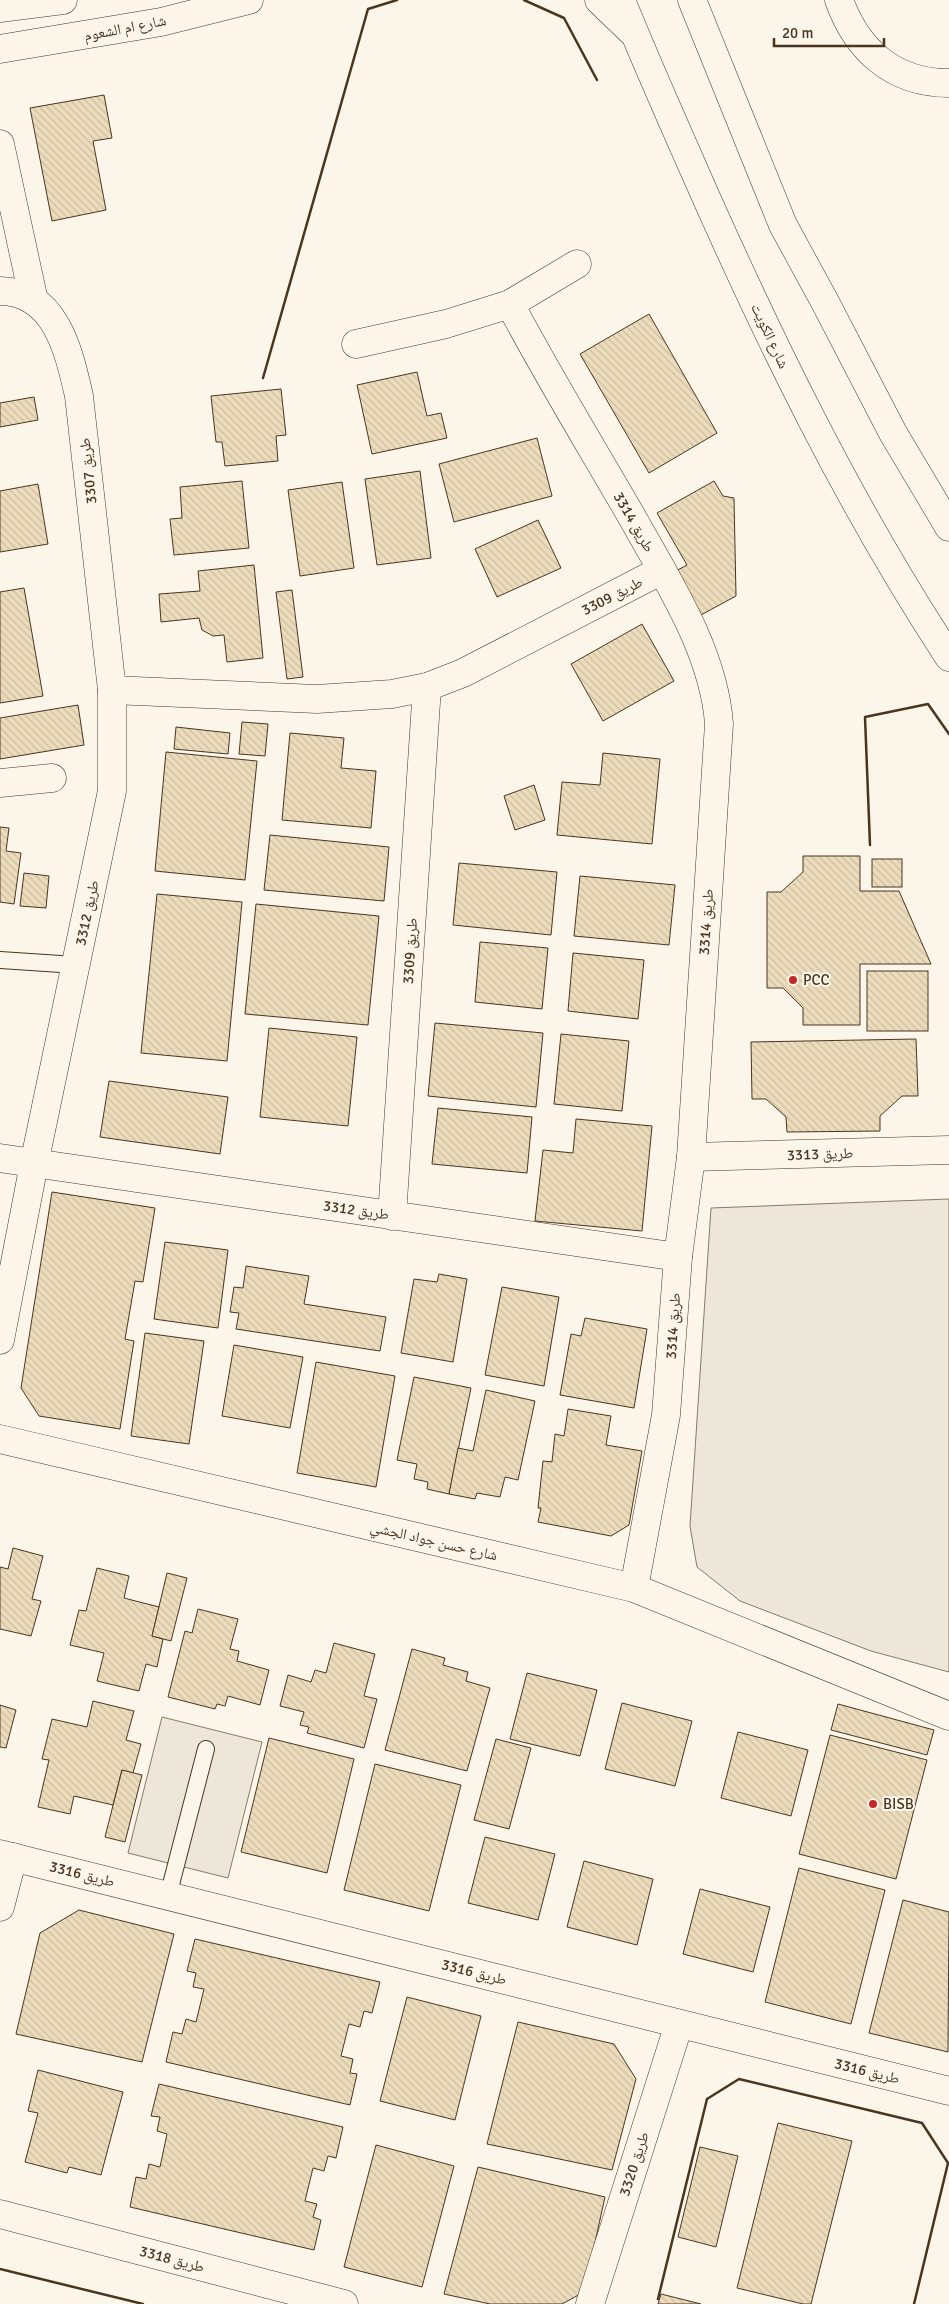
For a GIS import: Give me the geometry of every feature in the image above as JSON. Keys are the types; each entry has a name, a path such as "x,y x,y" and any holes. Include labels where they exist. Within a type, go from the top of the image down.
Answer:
{"street":[{"path":"0,8 63,0"},
{"name":"شارع ام الشعوم","path":"0,49 161,22 249,0"},
{"path":"599,0 634,34"},
{"name":"شارع الكويت","path":"621,0 634,34 723,236 800,398 841,477 906,591 949,657"},
{"path":"692,0 782,225 894,433 942,508 949,527"},
{"path":"839,0 851,28 867,50 889,67 914,79 945,83"},
{"path":"0,144 34,300"},
{"path":"356,344 446,324 510,304 577,264"},
{"path":"0,292 13,292 34,300"},
{"name":"طريق 3307","path":"34,300 60,332 68,350 79,396 112,690"},
{"name":"طريق 3314","path":"510,304 662,570 699,644 718,700 719,724 691,1158 678,1257 666,1415 634,1588"},
{"name":"طريق 3309","path":"112,690 317,699 392,694 427,687 463,673 662,570"},
{"name":"طريق 3309","path":"392,1216 427,687"},
{"name":"طريق 3312","path":"0,1340 34,1164 112,791 112,690"},
{"path":"0,783 52,778"},
{"name":"طريق 3313","path":"691,1158 949,1150"},
{"name":"طريق 3312","path":"0,1158 678,1257"},
{"name":"شارع حسن جواد الجشي","path":"0,1439 634,1588 949,1716"},
{"name":"شارع حسن جواد الجشي","path":"857,1677 949,1698"},
{"path":"0,1907 6,1855"},
{"name":"طريق 3316","path":"6,1855 949,2091"},
{"name":"طريق 3320","path":"590,2304 679,2024"},
{"name":"طريق 3318","path":"0,2214 344,2304"}],"lane":[{"path":"0,960 76,965"},
{"path":"168,1896 206,1749"}],"shaded area":[{"path":"949,1199 949,1672 871,1651 740,1601 697,1567 690,1526 711,1208"},
{"path":"162,1717 262,1742 228,1878 128,1853"}],"building":[{"path":"104,95 112,138 93,141 106,210 52,221 30,108"},
{"path":"649,314 717,433 649,473 580,354"},
{"path":"417,372 427,416 441,413 447,438 372,454 357,385"},
{"path":"281,389 286,435 276,436 278,461 225,466 222,442 216,442 211,396"},
{"path":"34,397 38,420 0,427 0,403"},
{"path":"537,438 552,496 454,522 439,464"},
{"path":"420,471 431,558 377,565 365,479"},
{"path":"242,481 249,548 174,555 170,519 182,518 180,487"},
{"path":"714,481 723,496 734,498 736,596 699,616 674,572 687,565 657,513"},
{"path":"342,482 354,568 300,576 288,490"},
{"path":"38,484 48,544 0,552 0,491"},
{"path":"538,520 561,568 497,597 475,549"},
{"path":"254,565 263,658 227,662 224,635 213,636 202,630 199,618 161,622 159,594 200,591 198,571"},
{"path":"24,588 43,696 0,703 0,592"},
{"path":"292,590 303,677 287,679 276,592"},
{"path":"642,624 674,681 603,721 571,664"},
{"path":"78,705 84,745 0,759 0,718"},
{"path":"242,722 268,724 265,756 239,754"},
{"path":"176,727 230,733 228,754 174,749"},
{"path":"290,733 344,738 341,768 376,771 371,828 282,820"},
{"path":"166,752 257,761 245,880 155,871"},
{"path":"603,753 660,759 652,844 557,835 562,782 600,785"},
{"path":"534,785 545,820 515,830 504,796"},
{"path":"0,827 9,828 6,851 21,853 14,904 0,902"},
{"path":"270,835 389,847 384,901 264,890"},
{"path":"803,856 860,856 860,891 899,891 931,964 860,964 860,1025 803,1025 803,1008 783,988 767,988 767,892 781,892 803,872"},
{"path":"872,859 902,859 902,887 872,887"},
{"path":"459,863 557,872 551,935 453,925"},
{"path":"24,873 49,876 46,908 20,906"},
{"path":"580,876 675,885 669,945 574,936"},
{"path":"157,894 242,902 227,1061 141,1053"},
{"path":"256,904 379,916 368,1025 245,1014"},
{"path":"480,942 548,948 542,1009 475,1002"},
{"path":"573,953 644,960 638,1019 568,1011"},
{"path":"867,971 928,971 928,1031 867,1031"},
{"path":"435,1023 543,1033 536,1107 428,1096"},
{"path":"269,1028 357,1037 348,1126 260,1117"},
{"path":"561,1034 629,1041 622,1111 554,1104"},
{"path":"916,1039 918,1096 902,1096 880,1116 880,1131 787,1132 786,1117 766,1099 752,1099 751,1042"},
{"path":"109,1081 228,1097 220,1154 100,1137"},
{"path":"438,1108 532,1117 527,1173 432,1164"},
{"path":"576,1119 652,1126 642,1231 535,1221 543,1150 573,1153"},
{"path":"52,1192 155,1208 143,1282 135,1281 125,1339 134,1341 120,1429 39,1416 21,1388"},
{"path":"165,1242 228,1250 218,1328 154,1319"},
{"path":"246,1266 309,1276 304,1304 386,1317 380,1351 236,1329 239,1313 230,1312 234,1287 243,1288"},
{"path":"439,1274 467,1279 453,1362 401,1353 414,1279 437,1282"},
{"path":"502,1287 559,1297 544,1386 485,1375"},
{"path":"585,1318 647,1329 634,1408 560,1395 571,1334 581,1336"},
{"path":"145,1333 204,1341 189,1444 131,1436"},
{"path":"234,1345 303,1357 290,1428 222,1416"},
{"path":"316,1362 395,1376 376,1487 297,1473"},
{"path":"414,1377 471,1388 449,1494 427,1489 428,1482 414,1479 417,1464 397,1460"},
{"path":"486,1390 535,1401 518,1480 505,1477 500,1497 477,1493 475,1499 449,1494 458,1448 473,1451"},
{"path":"568,1409 611,1416 606,1445 642,1451 629,1525 611,1536 538,1522 541,1508 538,1508 543,1461 552,1462 555,1434 564,1436"},
{"path":"13,1548 43,1556 32,1599 41,1601 31,1636 0,1629 0,1567 8,1569"},
{"path":"97,1568 129,1576 124,1598 159,1607 152,1636 163,1639 157,1667 146,1664 139,1691 97,1681 104,1653 70,1645 79,1610 86,1611"},
{"path":"167,1573 187,1578 171,1641 152,1636"},
{"path":"198,1609 238,1619 230,1649 239,1651 237,1661 269,1670 260,1705 228,1696 225,1706 217,1704 215,1709 168,1697 185,1631 192,1633"},
{"path":"334,1643 375,1654 364,1696 377,1699 364,1748 307,1733 309,1727 300,1725 304,1712 280,1706 288,1675 311,1682 315,1670 326,1673"},
{"path":"412,1649 445,1658 443,1665 468,1672 466,1681 490,1688 467,1771 385,1750"},
{"path":"527,1673 597,1690 580,1756 510,1739"},
{"path":"93,1701 134,1711 126,1740 141,1744 133,1773 122,1770 113,1805 74,1796 70,1814 38,1807 49,1760 42,1759 52,1719 87,1727"},
{"path":"622,1703 692,1721 675,1786 605,1769"},
{"path":"838,1704 934,1730 927,1755 831,1730"},
{"path":"0,1705 16,1710 6,1748 0,1747"},
{"path":"738,1732 808,1750 791,1816 721,1798"},
{"path":"830,1735 927,1760 896,1879 799,1854"},
{"path":"269,1738 354,1759 327,1873 241,1852"},
{"path":"496,1739 531,1748 509,1829 474,1820"},
{"path":"375,1764 461,1785 429,1911 344,1890"},
{"path":"122,1770 142,1775 125,1842 105,1837"},
{"path":"485,1837 555,1854 538,1920 468,1903"},
{"path":"584,1861 653,1879 637,1945 567,1927"},
{"path":"799,1868 885,1890 851,2024 765,2002"},
{"path":"700,1889 770,1907 753,1972 683,1954"},
{"path":"903,1900 949,1912 948,2052 869,2033"},
{"path":"79,1910 174,1934 142,2062 16,2034 40,1933"},
{"path":"195,1939 380,1982 372,2013 364,2011 360,2027 349,2024 341,2056 353,2059 350,2073 357,2074 350,2105 166,2062 173,2032 182,2034 186,2019 196,2022 204,1989 193,1987 196,1973 187,1971"},
{"path":"407,1997 481,2016 455,2120 380,2101"},
{"path":"518,2022 614,2044 636,2079 612,2170 487,2144"},
{"path":"38,2070 123,2092 101,2175 69,2167 67,2173 25,2162 38,2113 28,2111"},
{"path":"159,2084 343,2127 336,2158 328,2156 324,2171 313,2168 305,2201 317,2204 313,2217 321,2220 314,2250 130,2207 136,2177 146,2179 149,2164 160,2167 167,2134 157,2131 160,2117 151,2116"},
{"path":"778,2123 852,2141 811,2304 803,2304 737,2288"},
{"path":"376,2145 454,2166 422,2287 344,2267"},
{"path":"700,2147 738,2156 716,2247 678,2237"},
{"path":"478,2167 605,2197 584,2292 562,2304 490,2304 444,2294"},
{"path":"661,2294 701,2304 658,2304"}],"wall":[{"path":"263,378 368,9 397,0"},
{"path":"524,0 564,18 597,80"},
{"path":"870,845 865,717 928,704 949,734"},
{"path":"658,2299 707,2099 739,2079 922,2123 948,2163 914,2304"},
{"path":"0,2269 143,2304"}],"place":[{"name":"PCC","path":"793,980"},
{"name":"BISB","path":"873,1804"}]}
